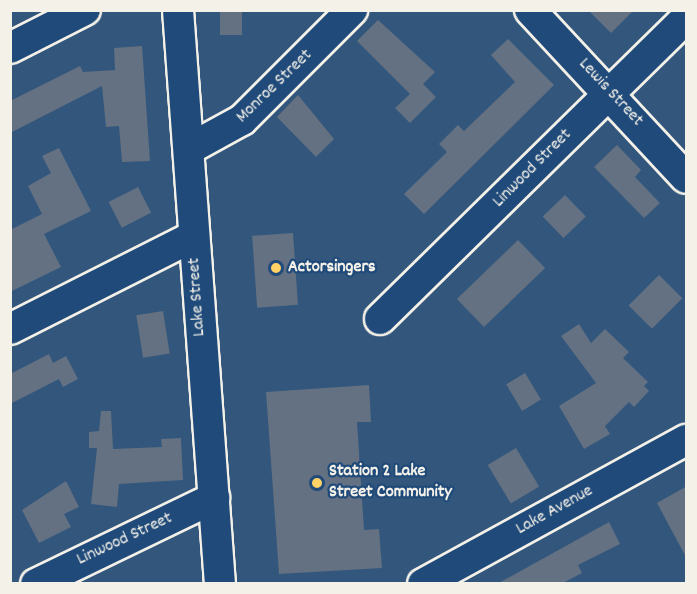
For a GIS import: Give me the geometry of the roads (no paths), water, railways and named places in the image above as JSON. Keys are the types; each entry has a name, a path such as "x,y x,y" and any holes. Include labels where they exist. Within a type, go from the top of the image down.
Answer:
{"street":[{"path":"10,48 85,10"},
{"name":"Lake Street","path":"178,10 220,584"},
{"name":"Monroe Street","path":"189,149 212,142 242,120 352,10"},
{"name":"Lewis Street","path":"531,10 610,92 687,178"},
{"name":"Linwood Street","path":"380,320 687,18"},
{"path":"10,328 194,236"},
{"name":"Lake Avenue","path":"423,584 687,440"},
{"name":"Linwood Street","path":"36,584 214,498"}],"place":[{"name":"Actorsingers","path":"276,268"},
{"name":"Station 2 Lake Street Community","path":"317,483"}]}
